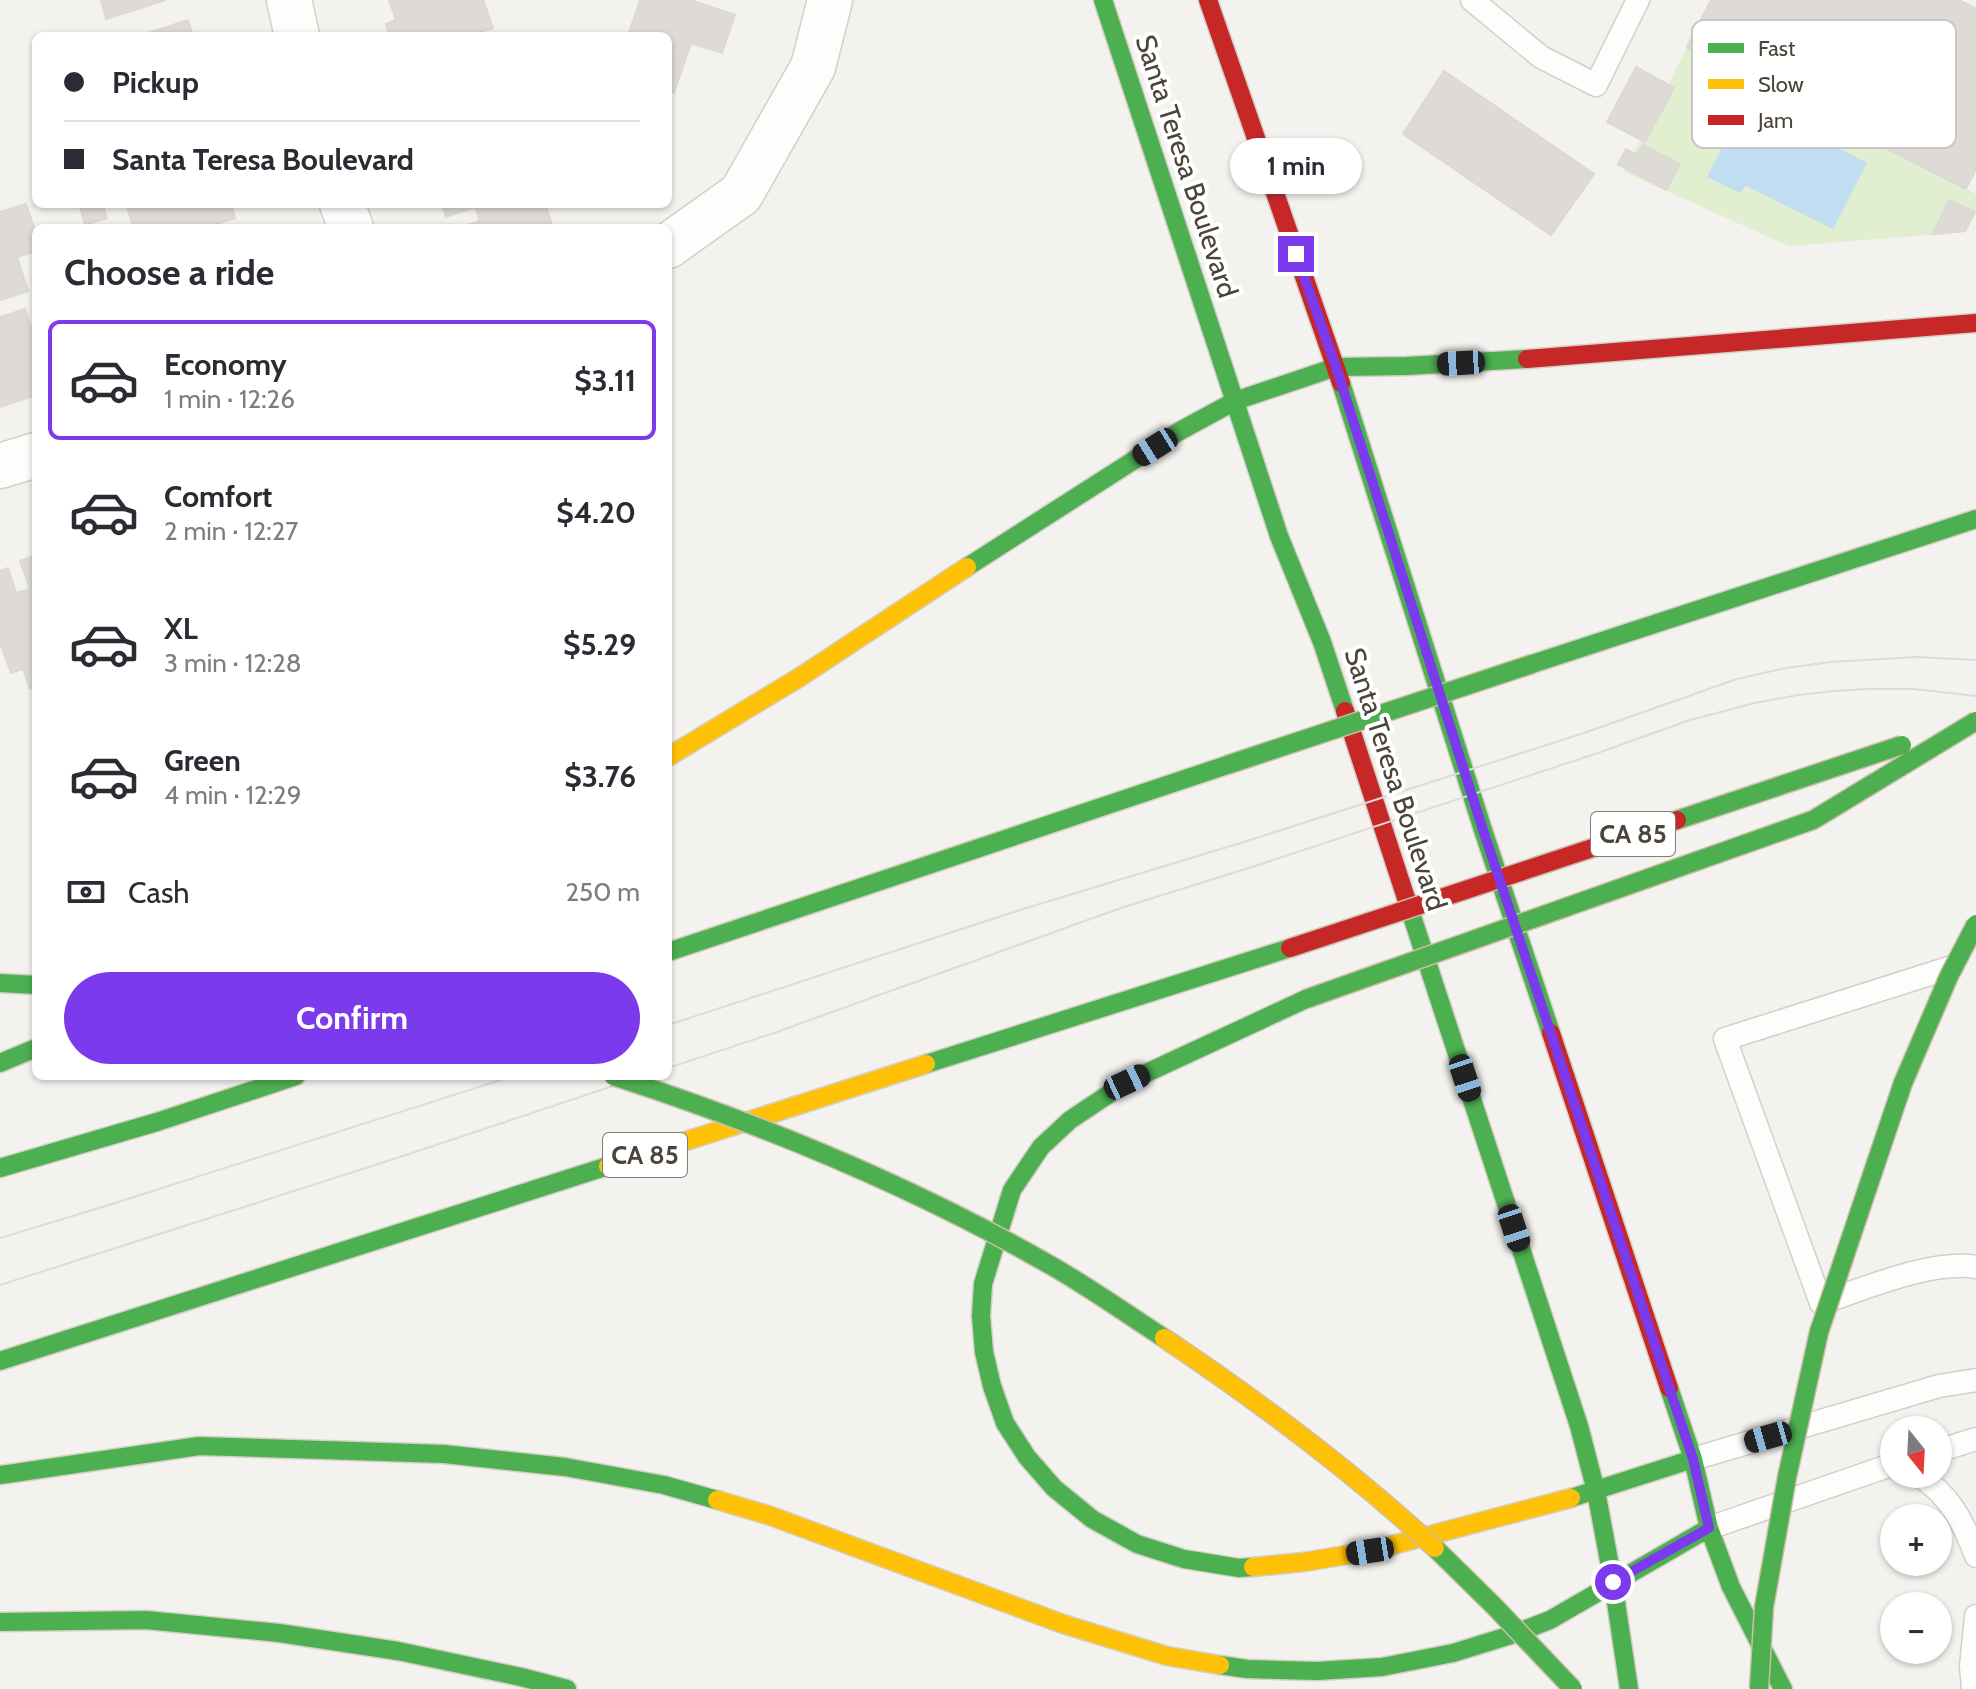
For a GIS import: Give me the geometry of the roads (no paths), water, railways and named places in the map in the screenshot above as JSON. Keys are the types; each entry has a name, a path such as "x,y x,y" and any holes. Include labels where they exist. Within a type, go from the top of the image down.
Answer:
{"main road":[{"name":"Santa Teresa Boulevard","path":"1103,0 1279,536 1322,642 1579,1426 1596,1491 1629,1689"},
{"path":"1208,0 1336,367 1483,830 1693,1459 1709,1528 1731,1587 1783,1689"},
{"path":"672,755 800,677 1178,432 1235,401 1336,367 1540,358 1976,323"},
{"path":"672,951 1976,519"},
{"path":"1693,1459 1596,1491 1370,1551 1304,1562 1239,1568 1184,1559 1137,1544 1092,1519 1054,1488 1027,1457 1005,1423 984,1352 981,1306 983,1284 1012,1190 1041,1147 1070,1120 1127,1082 1306,999 1813,820 1976,721"},
{"name":"CA 85","path":"0,1361 1290,948 1976,721"},
{"path":"1759,1689 1764,1607 1787,1477 1819,1332 1903,1083 1949,976 1976,924"},
{"path":"0,983 32,985"},
{"path":"0,1063 32,1050"},
{"path":"0,1168 157,1122 284,1080"},
{"path":"626,1080 684,1098 784,1136 885,1180 1051,1266 1162,1336 1260,1405 1410,1524 1476,1586 1573,1689"},
{"path":"0,1475 199,1446 444,1454 565,1467 664,1485 768,1515 1063,1624 1167,1656 1247,1669 1317,1671 1382,1667 1453,1653 1550,1620 1709,1528"},
{"path":"0,1622 146,1620 279,1633 398,1651 567,1689"}],"street":[{"path":"289,0 296,32"},
{"path":"672,243 741,194 813,67 830,0"},
{"path":"0,466 32,456"}],"lane":[{"path":"1472,0 1541,57 1596,85 1638,0"},
{"path":"1976,959 1725,1039 1821,1303 1926,1269 1961,1264 1976,1267"},
{"path":"1693,1459 1939,1386 1976,1380"},
{"path":"1952,1447 1976,1439"},
{"path":"1709,1528 1880,1469"},
{"path":"1936,1488 1954,1509 1976,1556"},
{"path":"1973,1689 1971,1666 1976,1616"}],"water":[{"path":"1722,148 1838,148 1867,163 1833,229 1746,186 1740,193 1707,177"}],"tram line":[{"path":"672,1024 1020,910 1584,733 1737,679 1831,662 1916,657 1976,660"},
{"path":"672,1067 1121,908 1592,755 1690,720 1755,703 1834,691 1914,689 1976,696"},
{"path":"0,1238 500,1080"},
{"path":"0,1285 631,1080"}]}
